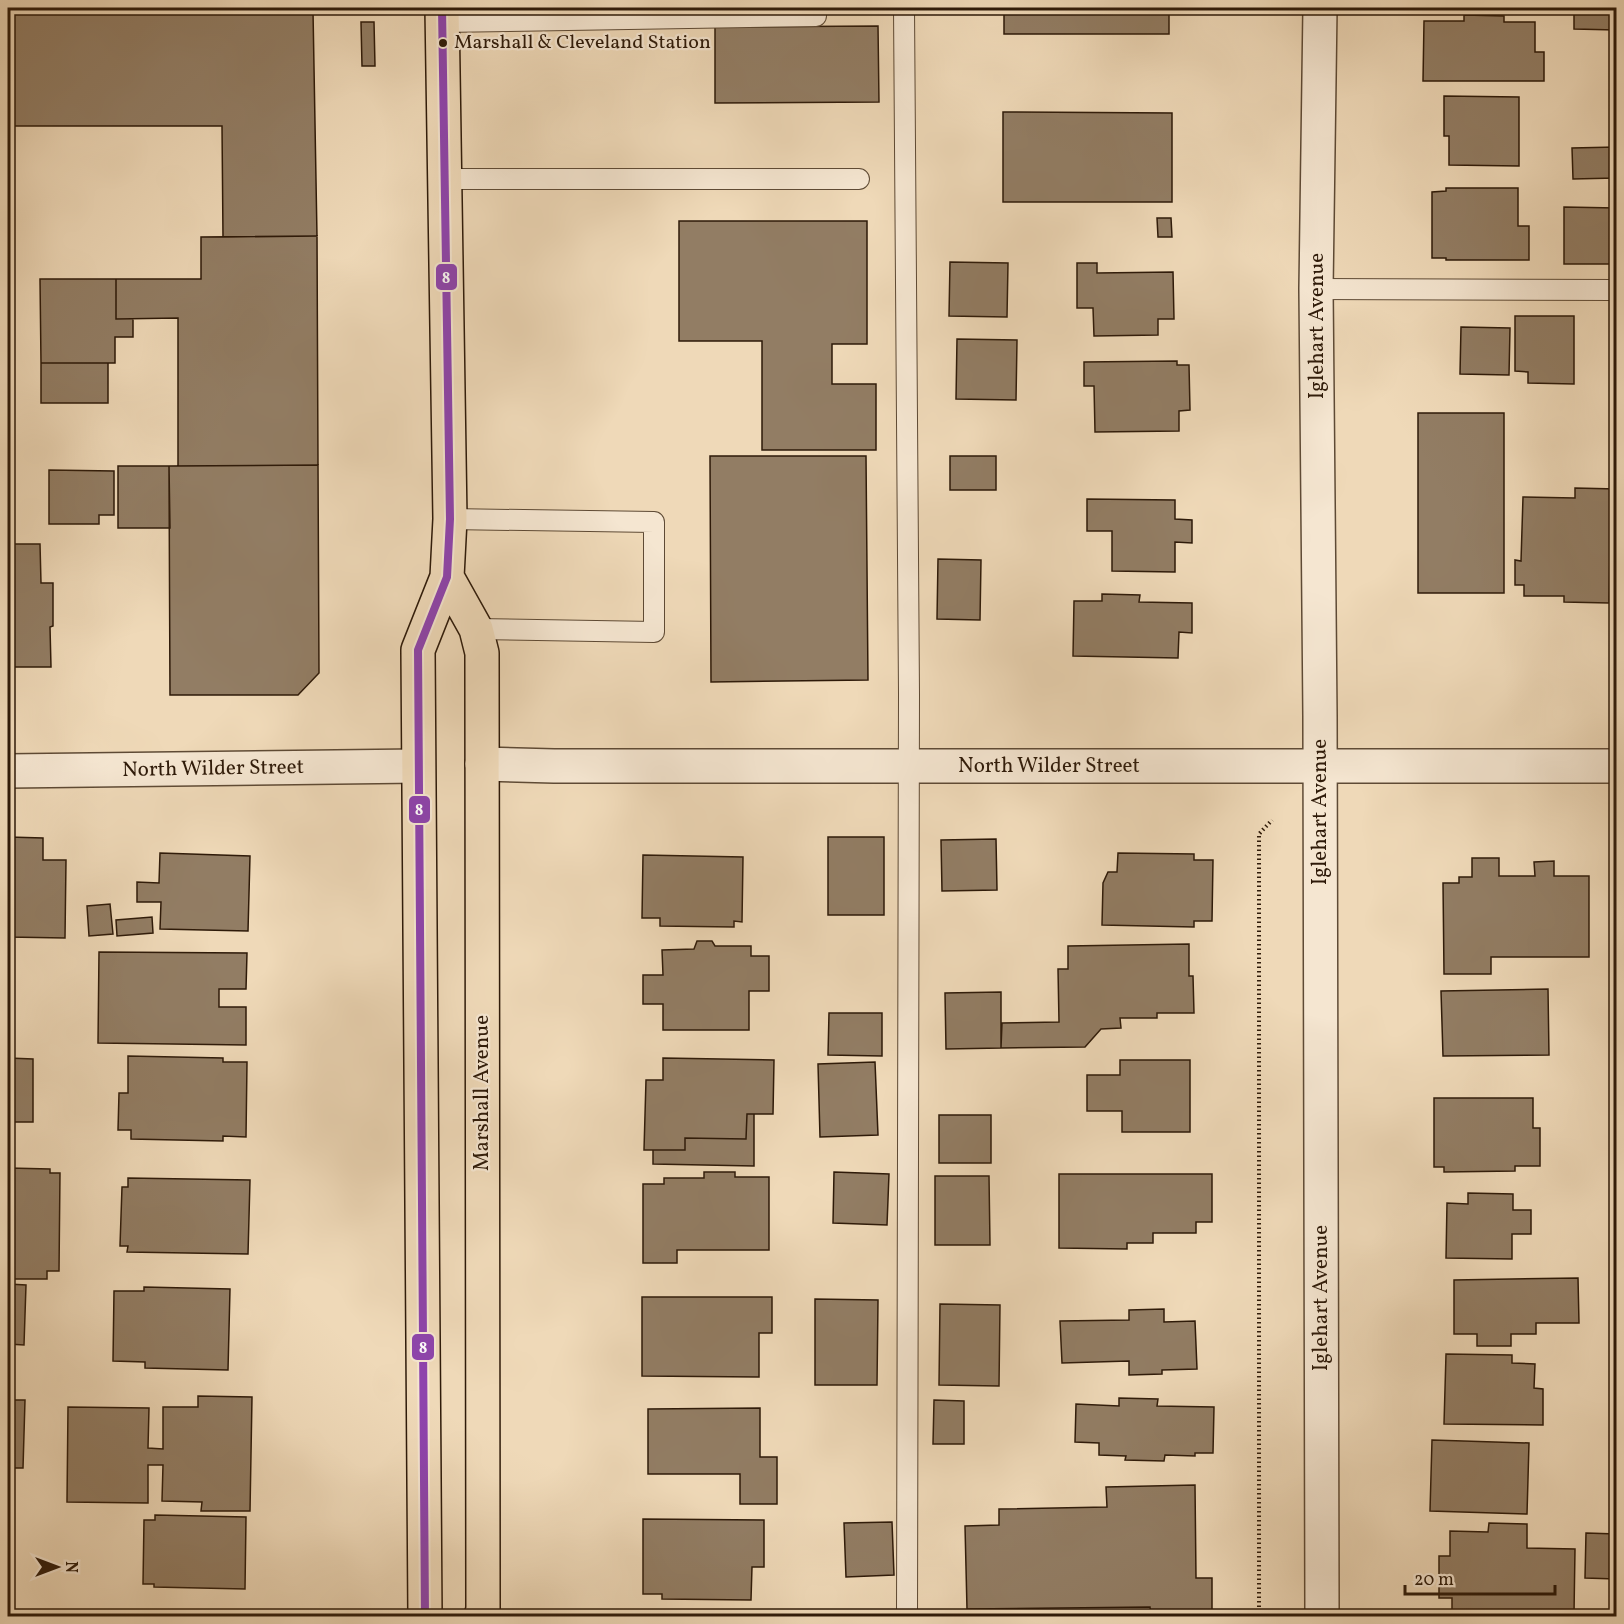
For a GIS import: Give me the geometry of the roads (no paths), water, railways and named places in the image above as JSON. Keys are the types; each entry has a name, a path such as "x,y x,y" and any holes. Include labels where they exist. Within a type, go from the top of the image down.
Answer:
{"main road":[{"path":"425,1617 418,650 447,577 450,519 442,15"},
{"name":"Marshall Avenue","path":"447,577 476,629 482,653 483,1610 481,1617"}],"street":[{"name":"Iglehart Avenue","path":"1320,8 1316,289 1320,766 1322,1617"},
{"name":"North Wilder Street","path":"482,764 554,766 1617,766"},
{"name":"North Wilder Street","path":"8,771 418,766"}],"lane":[{"path":"442,15 663,13 816,16 816,8"},
{"path":"904,8 909,766 907,1617"},
{"path":"443,178 859,179"},
{"path":"1316,289 1617,290"},
{"path":"450,519 654,522 654,632 476,629"}],"place":[{"name":"Marshall & Cleveland Station","path":"443,43"}]}
